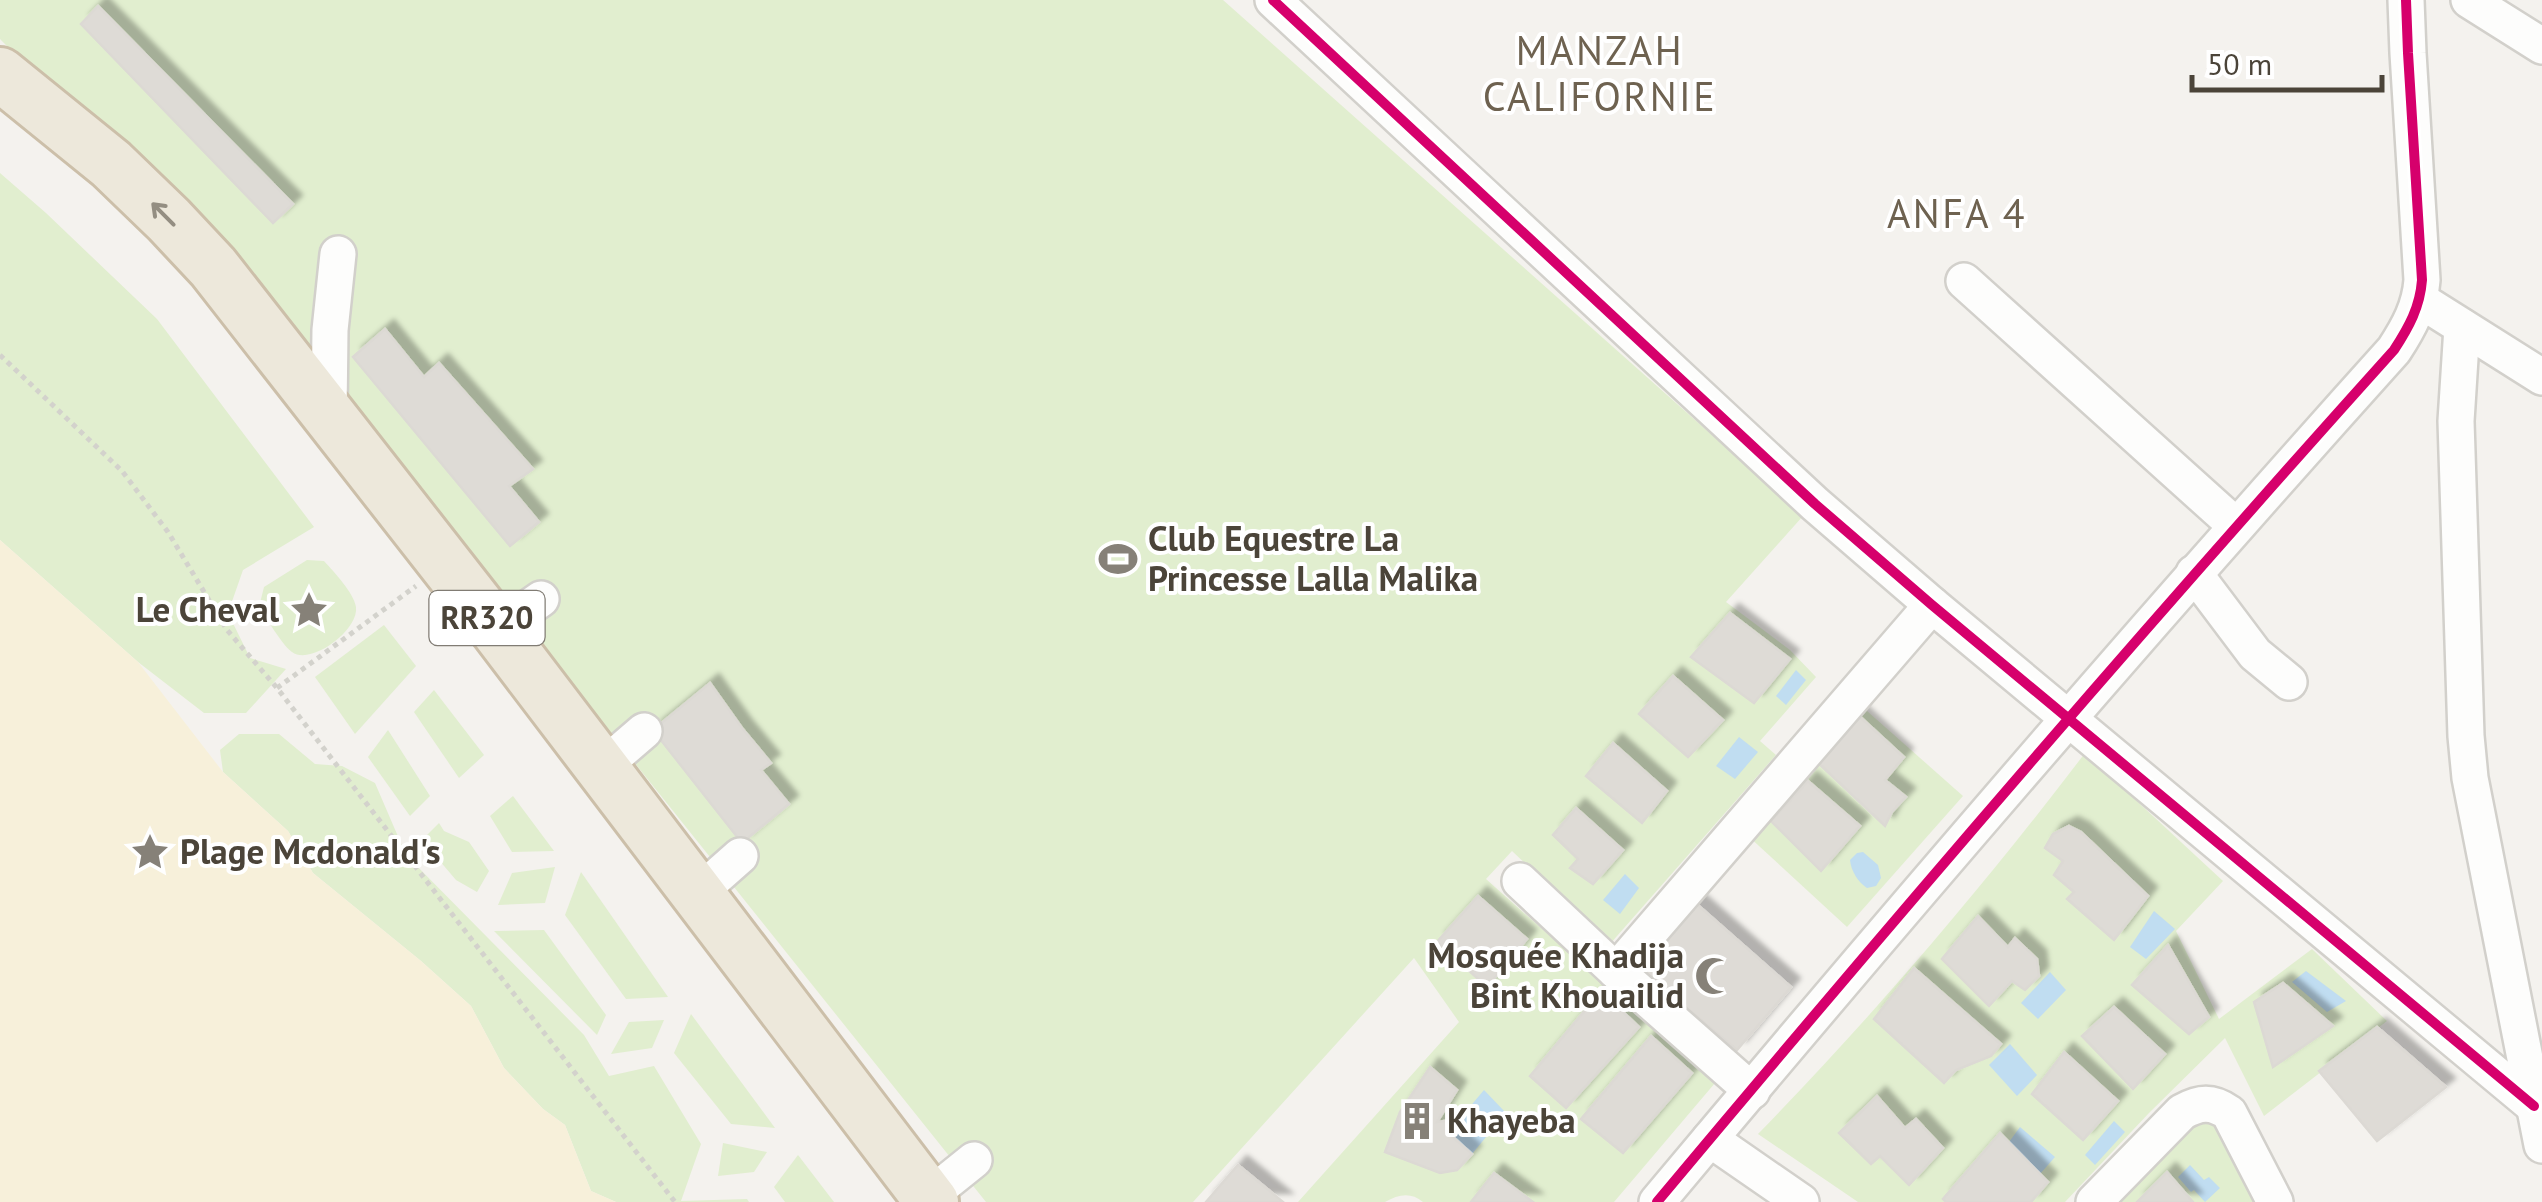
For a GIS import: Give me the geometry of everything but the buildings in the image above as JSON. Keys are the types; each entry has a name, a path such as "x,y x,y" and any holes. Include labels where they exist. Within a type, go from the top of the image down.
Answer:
{"highway":[{"name":"RR320","path":"0,74 112,164 212,268 303,397 420,584 917,1200"},
{"name":"RR320","path":"0,120 108,207 210,313 303,397 497,630 696,894 917,1200"}],"street":[{"path":"1272,0 1806,497 2069,717 2535,1092"},
{"path":"1657,1202 2194,572 2394,350 2420,300 2422,280 2406,0"},
{"path":"2469,0 2542,46"},
{"path":"303,397 330,330 338,254"},
{"path":"1964,282 2236,525"},
{"path":"2420,300 2542,377"},
{"path":"2462,327 2456,421 2466,736 2477,816 2535,1092 2542,1145"},
{"path":"2194,572 2255,654 2289,682"},
{"path":"497,630 541,599"},
{"path":"1616,971 1932,605"},
{"path":"600,768 644,731"},
{"path":"696,894 740,856"},
{"path":"1520,881 1752,1091"},
{"path":"2094,1202 2182,1112 2207,1103 2229,1113 2275,1202"},
{"path":"1710,1140 1800,1202"},
{"path":"917,1200 974,1160"}],"path":[{"path":"0,356 122,471 168,532 227,630 278,688 675,1202"},
{"path":"278,688 420,584"}],"green space":[{"name":"Club Equestre La Princesse Lalla Malika","path":"0,0 1223,0 1803,516 1726,602 1790,650 1816,677 1760,741 1776,755 1610,944 1512,851 1486,879 1715,1083 1614,1202 1423,1202 1405,1195 1385,1202 1298,1202 1459,1022 1414,958 1193,1202 986,1202 297,341 0,39"},
{"path":"0,173 157,319 314,527 243,570 228,613 250,658 286,669 246,713 204,713 138,662 0,540"},
{"path":"307,560 324,561 348,589 356,607 350,626 342,635 321,650 300,655 284,644 259,607 264,587"},
{"path":"384,625 416,666 355,734 315,677"},
{"path":"434,690 484,755 459,778 414,712"},
{"path":"1858,703 1963,796 1847,927 1747,835"},
{"path":"388,730 430,796 410,816 368,757"},
{"path":"239,734 279,734 315,764 342,766 375,783 406,855 584,1035 609,1076 654,1066 701,1144 681,1201 749,1202 616,1202 591,1191 565,1125 543,1109 504,1068 471,1006 313,873 288,831 223,772 220,750"},
{"path":"2085,753 2223,881 2176,931 2219,1019 2312,949 2387,1021 2264,1116 2225,1038 2065,1202 1858,1202 1758,1134 1928,948"},
{"path":"513,796 554,851 512,852 490,816"},
{"path":"439,823 444,831 469,842 489,871 477,892 456,880 422,840"},
{"path":"555,867 545,903 498,905 512,873"},
{"path":"581,872 668,997 626,999 565,915"},
{"path":"544,930 606,1015 597,1035 494,931"},
{"path":"691,1014 775,1128 731,1124 674,1053"},
{"path":"664,1020 652,1048 611,1054 629,1022"},
{"path":"2218,1115 2265,1202 2114,1202 2188,1118"},
{"path":"723,1143 767,1152 754,1172 718,1176"},
{"path":"798,1155 834,1202 785,1202 774,1187"}],"sand":[{"name":"Plage Mcdonald's","path":"0,540 138,662 223,772 288,831 313,873 471,1006 504,1068 543,1109 565,1125 591,1191 616,1202 0,1202"}],"water":[{"path":"1796,670 1806,680 1786,705 1776,696"},
{"path":"1739,737 1758,752 1735,779 1716,766"},
{"path":"1863,852 1878,865 1881,878 1876,886 1867,888 1852,868 1850,860"},
{"path":"1625,874 1639,888 1620,914 1603,900"},
{"path":"2154,911 2175,929 2146,959 2130,947"},
{"path":"2306,971 2346,1001 2327,1012 2292,982"},
{"path":"2050,972 2066,990 2038,1019 2021,1003"},
{"path":"2010,1044 2037,1075 2017,1096 1989,1065"},
{"path":"1484,1090 1506,1113 1472,1154 1452,1136 1452,1128"},
{"path":"2114,1121 2125,1132 2095,1165 2085,1155"},
{"path":"2020,1127 2055,1157 2040,1174 2009,1142"},
{"path":"2190,1165 2204,1180 2209,1177 2220,1188 2205,1202 2178,1177"}],"cycle path":[{"path":"1273,0 1815,504 2534,1106"},
{"path":"1657,1202 2022,773 2394,350 2416,308 2422,280 2406,0"}],"place":[{"name":"Club Equestre La Princesse Lalla Malika","path":"1118,559"},
{"name":"Le Cheval","path":"309,610"},
{"name":"Plage Mcdonald's","path":"150,852"},
{"name":"Mosquée Khadija Bint Khouailid","path":"1714,976"},
{"name":"Khayeba","path":"1417,1121"}],"district":[{"name":"MANZAH CALIFORNIE","path":"1600,74"},
{"name":"ANFA 4","path":"1957,214"}]}
